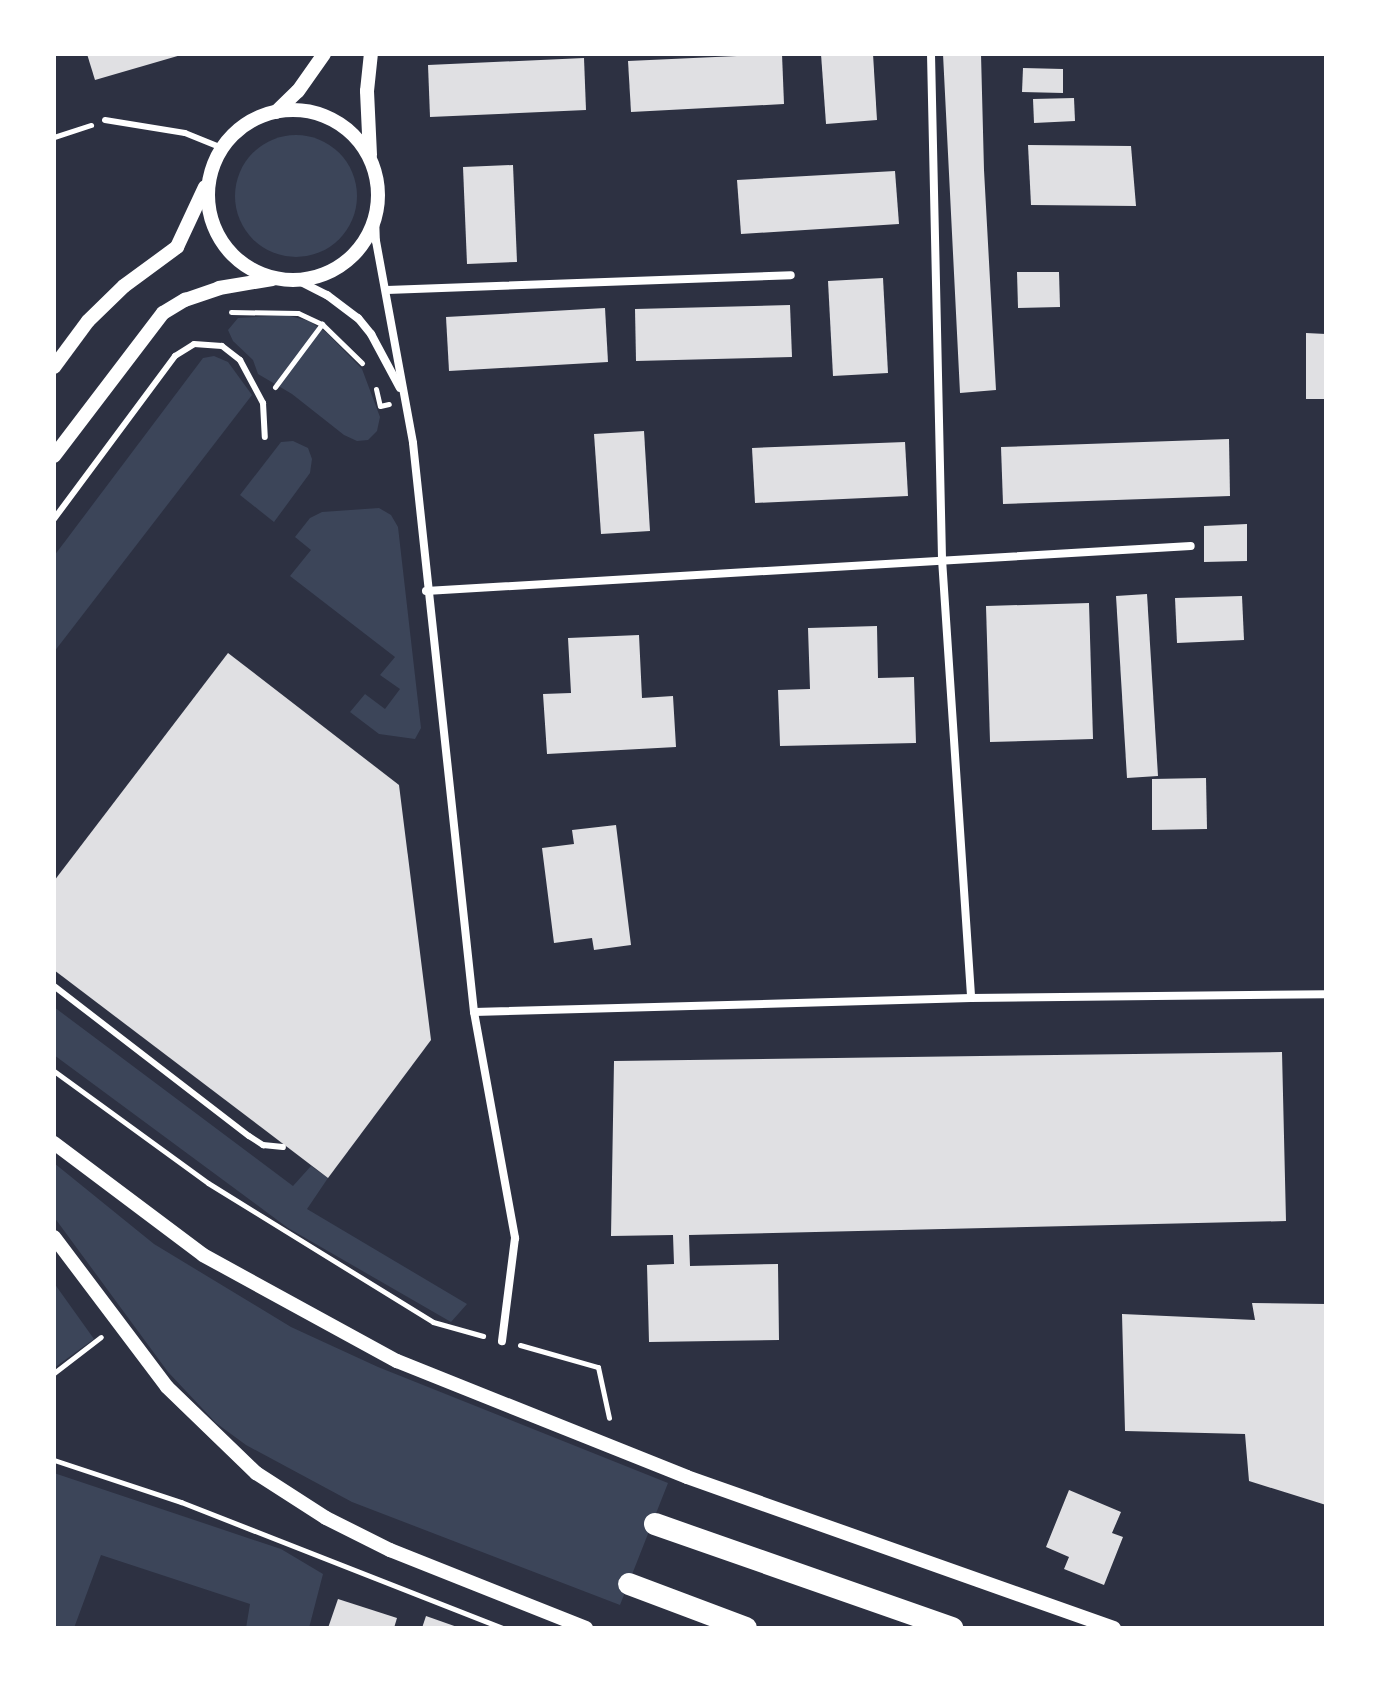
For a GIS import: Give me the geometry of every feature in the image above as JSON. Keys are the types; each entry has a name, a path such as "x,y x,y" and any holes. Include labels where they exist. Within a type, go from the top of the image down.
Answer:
{"highway":[{"path":"655,1524 952,1628"},
{"path":"629,1584 746,1628"}],"street":[{"path":"276,112 298,91 324,54"},
{"path":"371,54 367,111 377,186 376,241 413,443 426,591 474,1012 515,1238 502,1341"},
{"path":"931,54 942,559 971,998"},
{"path":"54,367 88,321 115,295 177,247 222,148 246,124 276,112 303,111 332,119 358,140 372,163"},
{"path":"211,171 208,202 219,237 245,265 278,279"},
{"path":"54,456 163,313 185,300 219,288 278,279 297,280 330,272 363,244 375,216"},
{"path":"387,290 791,275"},
{"path":"297,280 327,295 358,318 371,334 405,400"},
{"path":"426,591 1191,546"},
{"path":"474,1012 971,998 1326,994"},
{"path":"54,1143 203,1255 397,1361 687,1477 1114,1628"},
{"path":"54,1237 118,1324 186,1408 231,1451 287,1493 390,1550 564,1624 586,1628"}],"lane":[{"path":"105,120 185,133 222,148"},
{"path":"54,519 175,356 194,344 222,346 240,360 263,403 265,437"},
{"path":"54,986 249,1136 263,1145 283,1147"}],"path":[{"path":"54,137 105,120"},
{"path":"221,313 274,310 298,313 322,324 365,365"},
{"path":"263,403 322,324"},
{"path":"370,377 380,406 405,400"},
{"path":"54,1071 208,1183 433,1322 598,1367 609,1418"},
{"path":"54,1373 118,1324"},
{"path":"54,1460 181,1502 502,1628"}],"shaded area":[{"path":"296,135 319,139 339,153 353,173 357,196 353,219 339,239 319,253 296,257 273,253 253,239 239,219 235,196 239,173 253,153 273,139"},
{"path":"286,315 309,321 327,333 362,369 380,417 377,431 368,440 357,441 344,435 292,394 258,374 253,360 233,341 228,330 238,318"},
{"path":"214,356 228,362 252,395 54,652 54,556 203,358"},
{"path":"293,441 308,448 312,459 310,473 274,522 240,495 281,442"},
{"path":"379,508 391,515 398,527 421,728 415,739 379,734 350,712 365,694 385,709 400,689 380,675 395,657 290,576 311,550 295,537 310,518 322,512"},
{"path":"54,1007 293,1186 311,1166 328,1178 307,1209 467,1304 451,1322 288,1228 54,1055"},
{"path":"54,1163 154,1244 291,1327 378,1367 668,1483 620,1605 352,1502 246,1445 216,1423 168,1372 54,1217"},
{"path":"54,1283 94,1339 54,1368"},
{"path":"54,1473 281,1549 323,1574 309,1628 246,1628 250,1604 101,1555 74,1628 54,1628"}],"building":[{"path":"87,54 181,54 181,55 95,80"},
{"path":"782,54 784,104 631,112 628,61"},
{"path":"821,54 873,54 877,120 826,124"},
{"path":"943,54 981,54 996,390 960,393"},
{"path":"584,58 586,110 430,117 428,65"},
{"path":"1023,68 1063,69 1063,93 1022,92"},
{"path":"1074,98 1075,121 1034,123 1033,99"},
{"path":"1028,145 1131,146 1136,206 1031,205"},
{"path":"513,165 517,262 467,264 463,167"},
{"path":"895,171 899,224 741,234 737,180"},
{"path":"1017,272 1059,272 1060,307 1018,308"},
{"path":"883,278 888,373 833,376 828,281"},
{"path":"790,305 792,357 636,361 635,309"},
{"path":"605,308 608,362 449,371 446,317"},
{"path":"1306,333 1326,334 1326,399 1306,399"},
{"path":"644,431 650,531 601,534 594,434"},
{"path":"1229,439 1230,496 1003,504 1001,447"},
{"path":"905,442 908,496 755,503 752,448"},
{"path":"1247,524 1247,561 1204,562 1204,526"},
{"path":"1147,594 1158,776 1127,778 1116,596"},
{"path":"1242,596 1244,640 1177,643 1175,598"},
{"path":"1089,603 1093,739 990,742 986,606"},
{"path":"877,626 878,678 914,677 916,743 780,746 778,690 810,689 808,628"},
{"path":"639,635 642,698 673,696 676,747 547,754 543,694 571,693 568,638"},
{"path":"228,653 399,785 431,1040 328,1178 54,970 54,881"},
{"path":"1206,778 1207,829 1152,830 1152,779"},
{"path":"616,825 631,945 594,950 592,938 554,943 542,848 574,844 572,830"},
{"path":"1282,1052 1286,1221 689,1235 690,1266 778,1264 779,1340 649,1342 647,1265 674,1264 673,1235 611,1236 614,1061"},
{"path":"1252,1303 1326,1304 1326,1505 1249,1481 1245,1434 1125,1431 1122,1314 1255,1320"},
{"path":"1069,1490 1121,1512 1112,1533 1123,1537 1104,1585 1064,1569 1069,1557 1046,1547"},
{"path":"338,1599 397,1618 394,1628 328,1628"},
{"path":"426,1616 460,1628 422,1628"}]}
